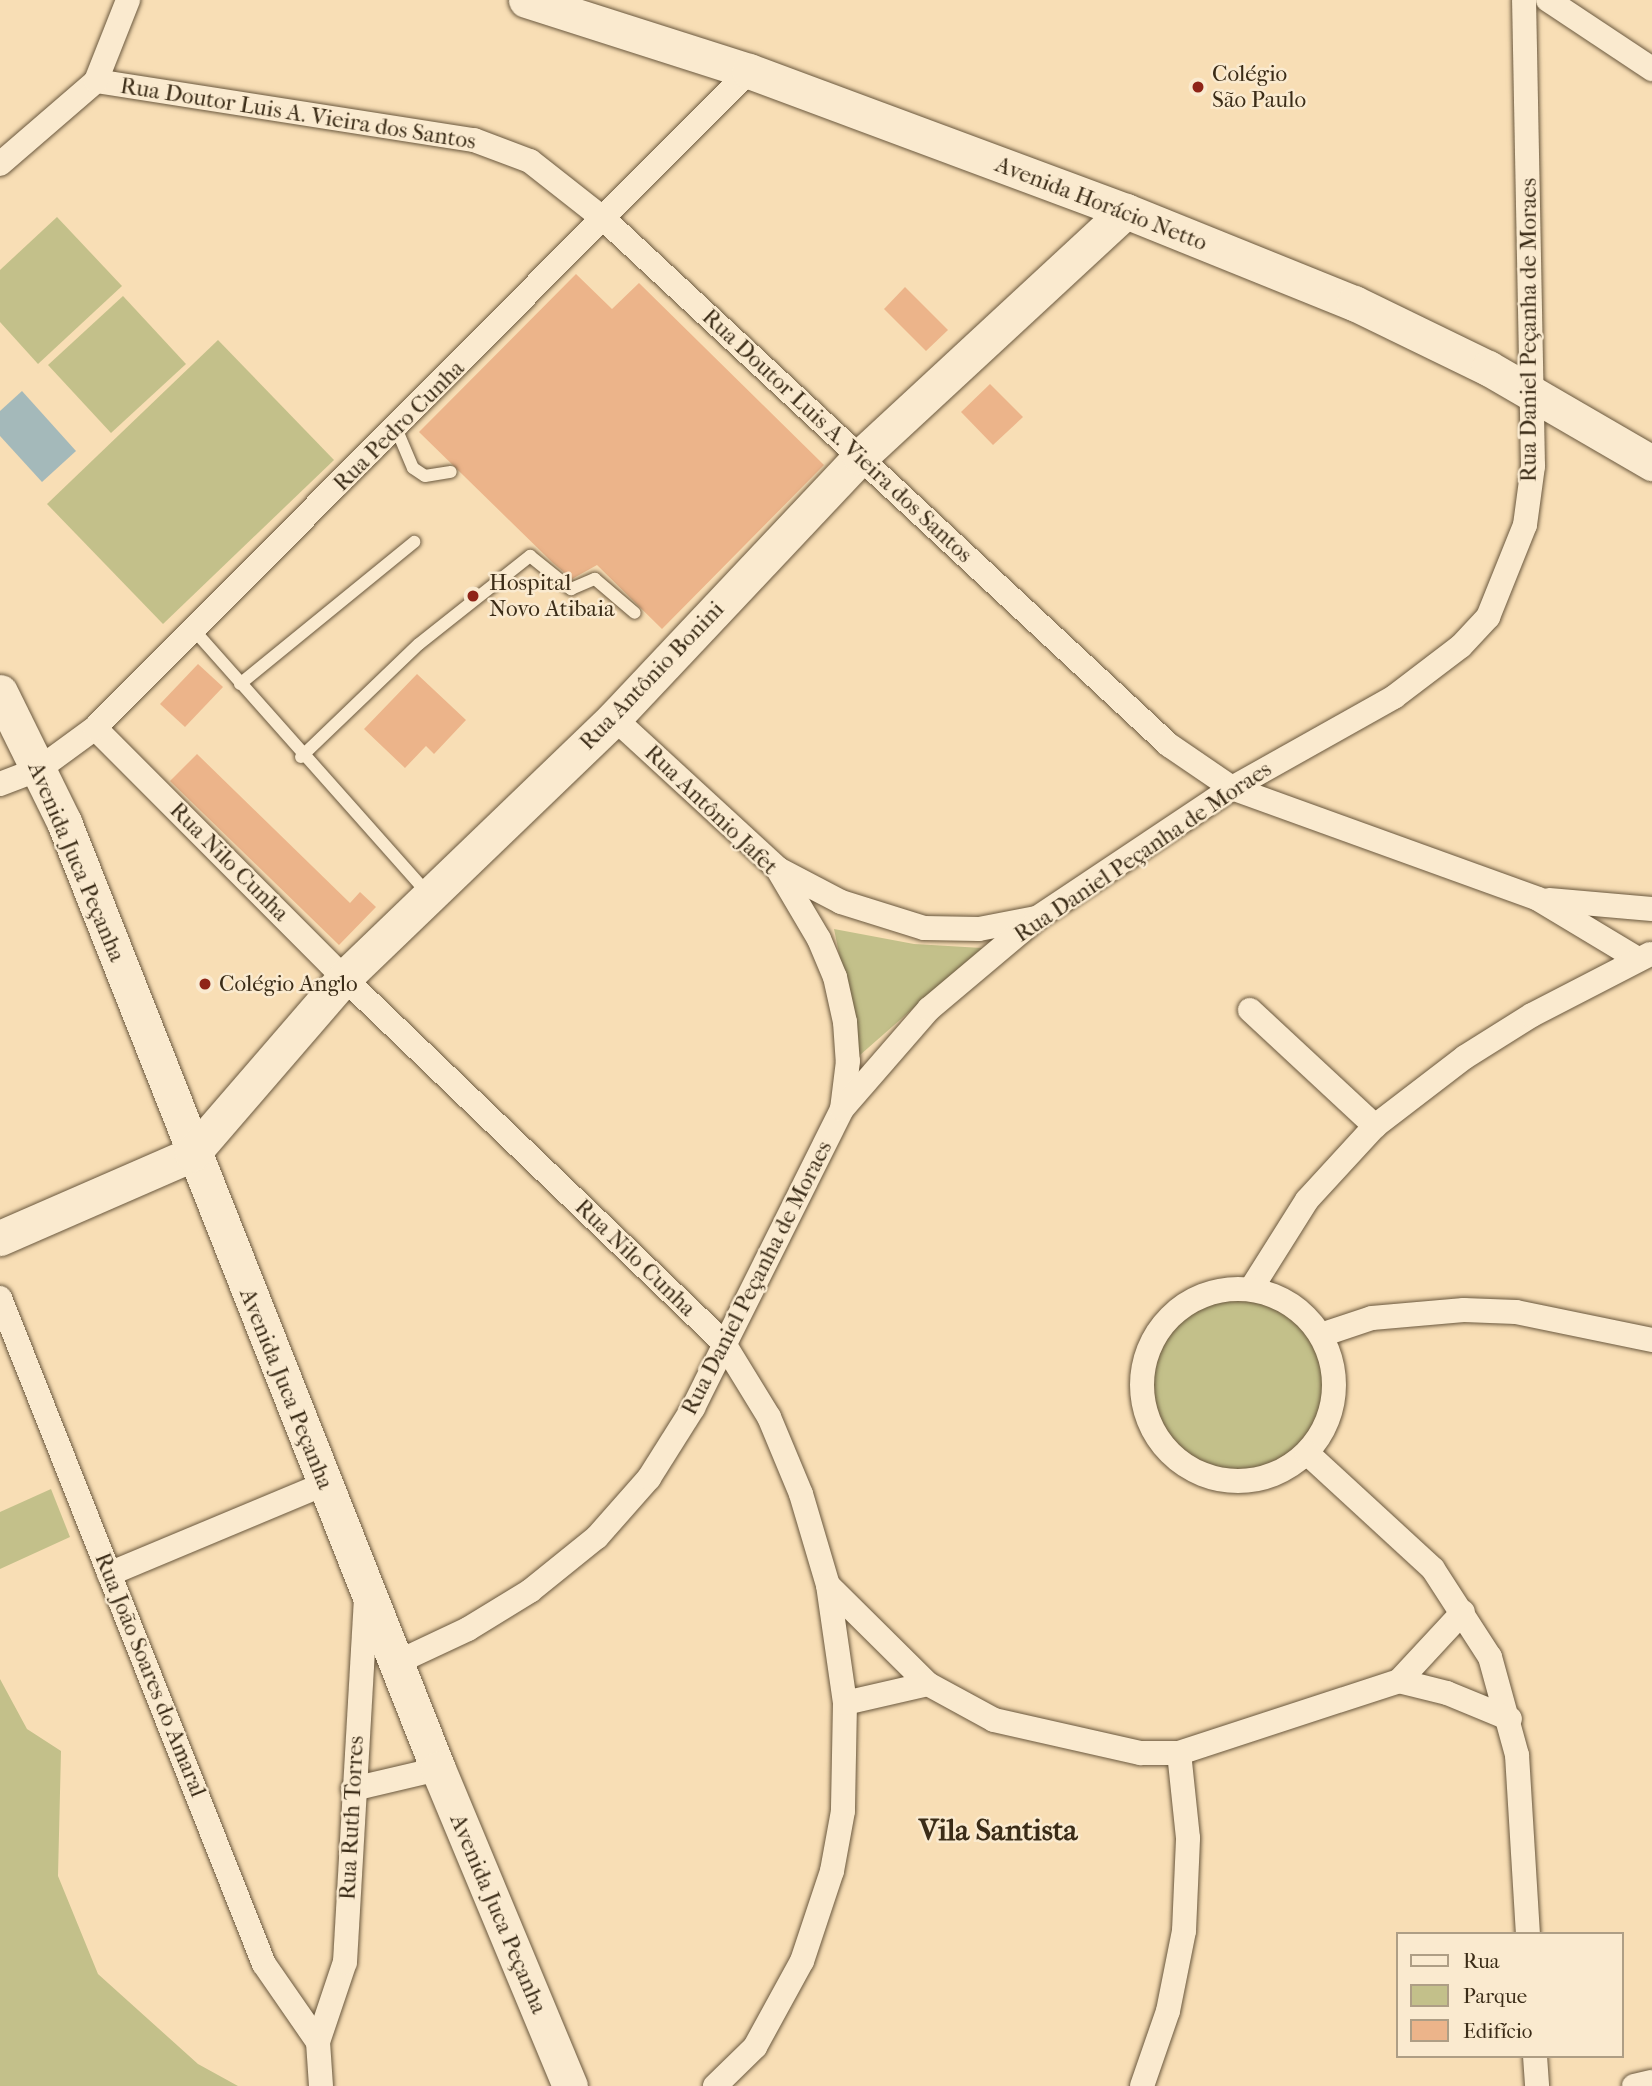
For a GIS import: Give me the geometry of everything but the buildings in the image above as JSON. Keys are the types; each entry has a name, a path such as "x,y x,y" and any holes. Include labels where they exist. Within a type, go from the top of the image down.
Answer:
{"main road":[{"name":"Avenida Horácio Netto","path":"526,0 749,71 1126,211 1354,303 1531,391 1652,463"},
{"name":"Rua Antônio Bonini","path":"192,1154 344,978 614,718 860,457 1126,211"},
{"name":"Avenida Juca Peçanha","path":"0,692 39,769 366,1589 400,1661 438,1769 570,2086"},
{"path":"0,1238 192,1154"}],"street":[{"path":"0,164 96,81 128,0"},
{"name":"Rua Daniel Peçanha de Moraes","path":"400,1661 468,1629 530,1591 597,1537 649,1478 693,1408 723,1342 842,1109 929,1009 1037,918 1232,788 1394,697 1461,646 1488,617 1525,524 1532,466 1524,0"},
{"path":"1548,0 1652,69"},
{"name":"Rua Pedro Cunha","path":"0,784 39,769 95,727 605,220 749,71"},
{"name":"Rua Doutor Luis A. Vieira dos Santos","path":"96,81 474,140 530,161 605,220 1168,745 1232,788 1538,899 1645,956"},
{"name":"Rua Antônio Jafet","path":"614,718 776,868 819,939 835,977 845,1022 848,1061 842,1109"},
{"name":"Rua Nilo Cunha","path":"95,727 344,978 723,1342 769,1417 801,1494 828,1585 845,1703 843,1811 818,1920 781,2007 755,2047 715,2086"},
{"path":"776,868 841,902 924,928 979,929 1037,918"},
{"name":"Rua Doutor Luis A. Vieira dos Santos","path":"1538,899 1652,909"},
{"path":"819,939 822,916 841,902"},
{"path":"1251,1289 1268,1254 1307,1199 1375,1126 1487,1043 1645,956"},
{"path":"1250,1010 1375,1126"},
{"path":"1251,1289 1279,1297 1321,1335 1333,1364 1334,1396 1325,1427 1307,1453 1280,1472 1248,1480 1216,1478 1185,1465 1161,1442 1146,1413 1142,1380 1149,1348 1166,1320 1192,1300 1223,1290 1251,1289"},
{"name":"Rua João Soares do Amaral","path":"0,1298 6,1328 109,1574 264,1964 318,2042"},
{"path":"1321,1335 1372,1318 1464,1310 1516,1312 1652,1340"},
{"path":"1307,1453 1425,1560 1463,1612 1490,1657 1510,1719 1528,1932"},
{"path":"109,1574 324,1484"},
{"path":"828,1585 928,1684 994,1720 1046,1735 1141,1753 1179,1753 1399,1681 1463,1612"},
{"name":"Rua Ruth Torres","path":"318,2042 345,1962 366,1589"},
{"path":"1399,1681 1447,1693 1510,1719"},
{"path":"845,1703 928,1684"},
{"path":"1142,2086 1168,2011 1184,1931 1188,1838 1179,1753"},
{"path":"353,1789 438,1769"},
{"path":"318,2042 321,2086"},
{"path":"1535,2058 1537,2086"},
{"path":"1634,2086 1652,2082"}],"lane":[{"path":"396,428 413,468 425,476 451,472"},
{"path":"240,684 414,542"},
{"path":"301,757 419,644 530,556 571,589 596,579 635,613"},
{"path":"192,629 301,757 429,896"}],"green space":[{"path":"57,217 122,286 38,364 0,322 0,270"},
{"path":"123,296 186,364 111,433 48,365"},
{"path":"218,340 334,460 163,624 47,504"},
{"path":"834,929 914,944 982,948 860,1055"},
{"path":"1239,1300 1271,1307 1299,1325 1317,1353 1324,1385 1317,1417 1299,1445 1271,1463 1239,1470 1207,1463 1179,1445 1161,1417 1154,1385 1161,1353 1179,1325 1207,1307"},
{"path":"51,1489 70,1537 0,1569 0,1512"},
{"path":"0,1679 27,1729 61,1751 58,1876 98,1974 198,2064 238,2086 0,2086"}],"shaded area":[{"path":"22,391 76,451 42,482 0,436 0,411"}],"place":[{"name":"Colégio São Paulo","path":"1198,87"},
{"name":"Hospital Novo Atibaia","path":"473,596"},
{"name":"Colégio Anglo","path":"205,984"}],"district":[{"name":"Vila Santista","path":"998,1831"}]}
